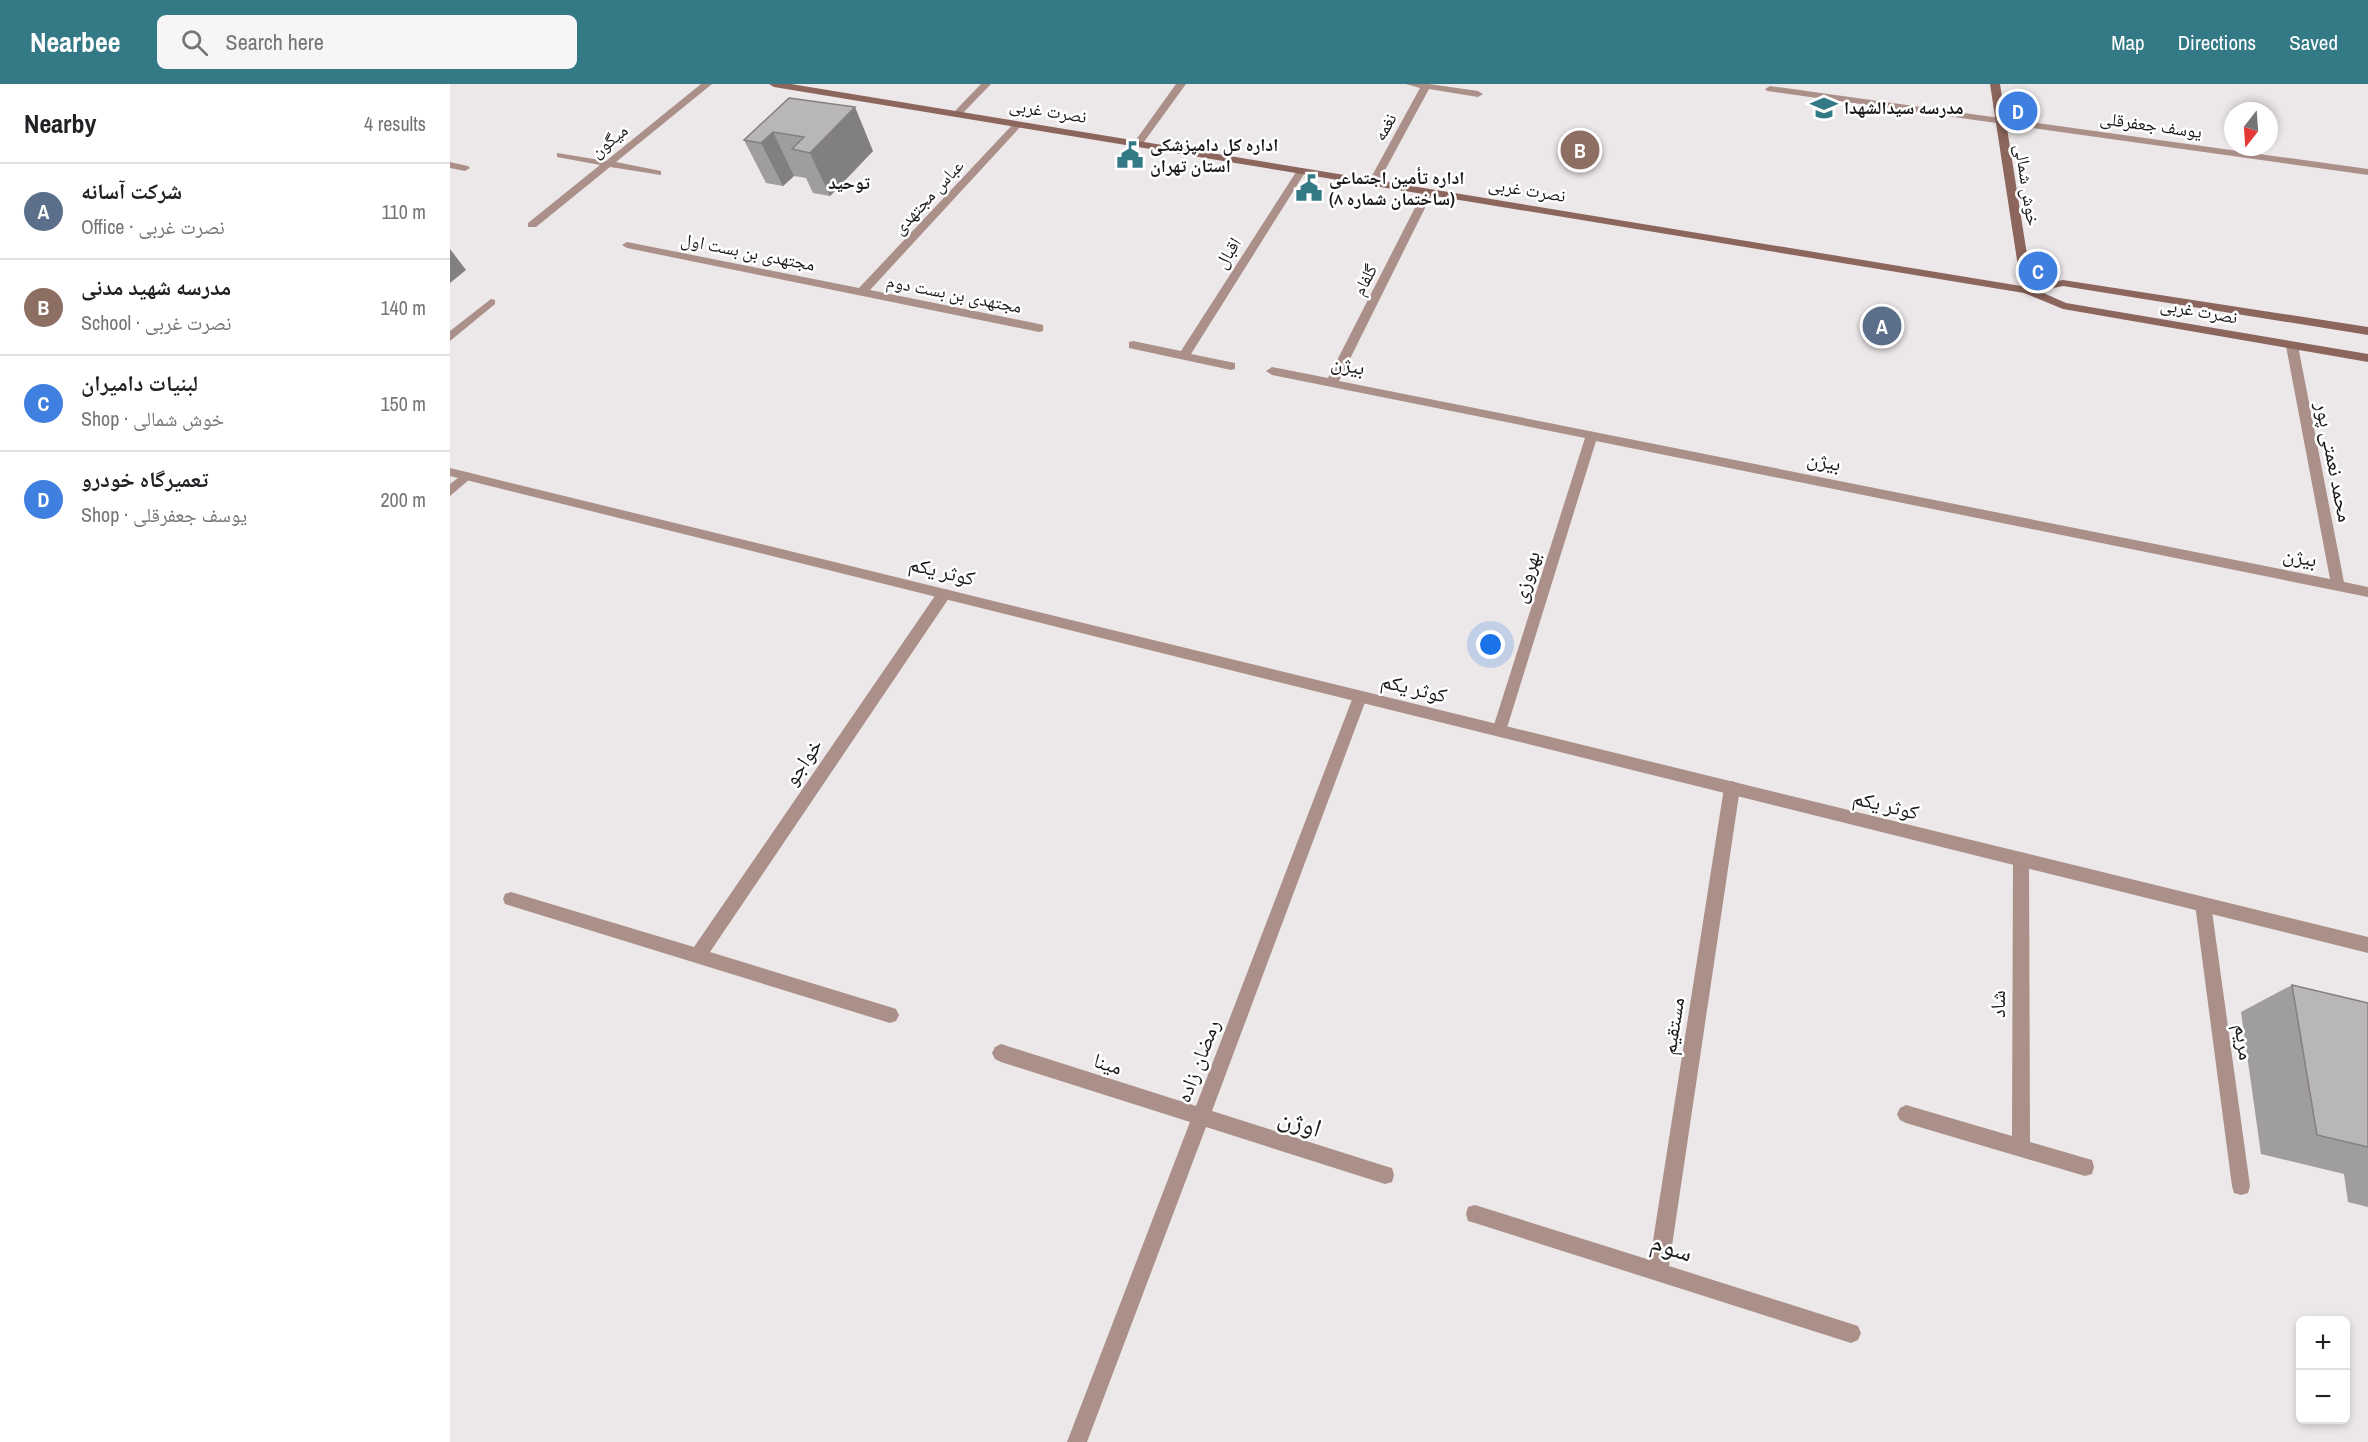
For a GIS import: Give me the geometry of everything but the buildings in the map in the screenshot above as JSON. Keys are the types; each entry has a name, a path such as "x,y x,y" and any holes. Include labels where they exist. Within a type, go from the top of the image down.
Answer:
{"main road":[{"name":"نصرت غربی","path":"780,84 2027,290 2063,306 2368,358"},
{"name":"خوش شمالی","path":"1995,84 2027,290"},
{"name":"نصرت غربی","path":"2027,290 2063,283 2368,331"}],"street":[{"name":"میگون","path":"532,225 707,84"},
{"path":"957,114 986,84"},
{"path":"1138,144 1181,84"},
{"path":"1411,84 1478,94"},
{"name":"نغمه","path":"1373,183 1426,86"},
{"name":"یوسف جعفرقلی","path":"1770,88 2368,172"},
{"name":"عباس مجتهدی","path":"862,292 1018,124"},
{"path":"560,155 657,173"},
{"path":"450,165 465,168"},
{"name":"اقبال","path":"1184,355 1301,171"},
{"name":"گلفام","path":"1332,383 1428,192"},
{"name":"مجتهدی بن بست اول","path":"627,245 862,292"},
{"name":"مجتهدی بن بست دوم","path":"862,292 1039,328"},
{"path":"450,337 491,302"},
{"path":"1133,345 1231,366"},
{"name":"محمد نعمتی پور","path":"2292,346 2338,586"},
{"name":"بیژن","path":"1272,371 2368,592"},
{"name":"بهروزی","path":"1499,730 1592,435"},
{"name":"کوثر یکم","path":"450,472 2368,945"},
{"path":"450,491 466,476"},
{"name":"خواجو","path":"698,956 944,594"},
{"name":"رمضان زاده","path":"1077,1442 1360,697"},
{"name":"مستقیم","path":"1658,1271 1732,788"},
{"name":"شاد","path":"2020,859 2021,1148"},
{"path":"511,899 890,1015"},
{"name":"مریم","path":"2203,904 2241,1186"},
{"name":"مینا","path":"1001,1053 1201,1117"},
{"path":"1906,1114 2085,1167"},
{"name":"اوژن","path":"1201,1117 1385,1175"},
{"name":"سوم","path":"1475,1214 1851,1333"}],"place":[{"name":"مدرسه سیدالشهدا","path":"1824,108"},
{"name":"تعمیرگاه خودرو","path":"2018,111"},
{"name":"مدرسه شهید مدنی","path":"1580,150"},
{"name":"اداره کل دامپزشکی استان تهران","path":"1130,155"},
{"name":"اداره تأمین اجتماعی (ساختمان شماره ۸)","path":"1309,188"},
{"name":"لبنیات دامیران","path":"2038,271"},
{"name":"شرکت آسانه","path":"1882,326"}],"district":[{"name":"توحید","path":"849,183"}]}
